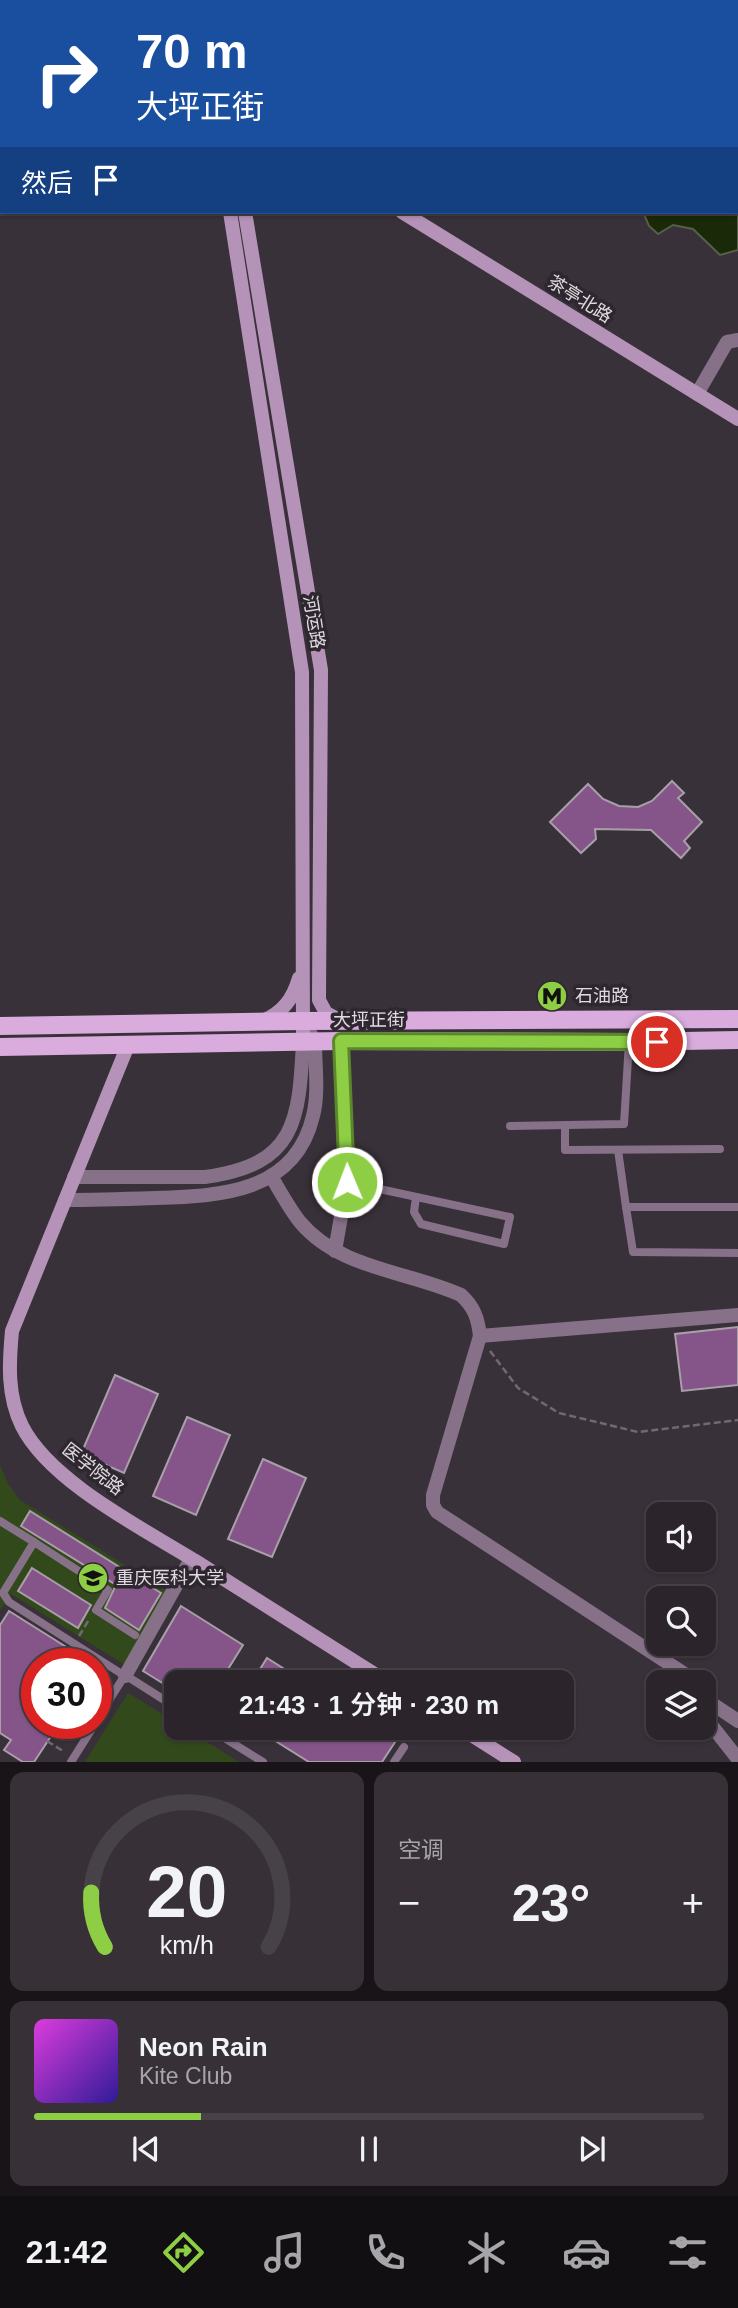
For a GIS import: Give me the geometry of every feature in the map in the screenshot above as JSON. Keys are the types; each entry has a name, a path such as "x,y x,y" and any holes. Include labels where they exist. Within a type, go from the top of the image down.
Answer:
{"main road":[{"name":"河运路","path":"230,214 303,672 302,1021 309,1042"},
{"name":"河运路","path":"245,214 321,670 319,1000 326,1013 341,1020"},
{"name":"茶亭北路","path":"404,214 738,419"},
{"path":"263,1021 275,1016 289,1002 295,993 302,966"},
{"name":"大坪正街","path":"0,1026 341,1020 738,1020"},
{"name":"大坪正街","path":"0,1047 341,1041 738,1040"},
{"name":"医学院路","path":"128,1045 65,1200 6,1329 13,1398 22,1426 40,1451 89,1495 368,1670"},
{"path":"479,1740 514,1762"}],"street":[{"path":"697,394 727,342 738,340"},
{"path":"65,1200 206,1196 252,1186 271,1176 296,1152 306,1135 316,1101 322,1062 328,1051 341,1041"},
{"path":"335,1251 347,1182 341,1041"},
{"path":"309,1042 316,1101"},
{"path":"74,1177 205,1177 226,1174 258,1163 282,1141 298,1112 309,1042"},
{"path":"271,1176 299,1222 335,1251 461,1295 472,1305 480,1336 433,1495 433,1505 437,1513 679,1670"},
{"path":"480,1336 738,1315"},
{"path":"124,1676 191,1559"},
{"path":"716,1705 738,1721"},
{"path":"716,1731 738,1759"}],"lane":[{"path":"510,1126 624,1124 629,1042"},
{"path":"565,1126 565,1150 720,1149"},
{"path":"618,1150 634,1252 738,1253"},
{"path":"347,1182 510,1217 504,1244 421,1224 414,1212 416,1197"},
{"path":"626,1207 738,1207"},
{"path":"0,1521 108,1590 96,1610 135,1635"},
{"path":"34,1542 1,1594 9,1602 164,1700"},
{"path":"112,1696 124,1676"},
{"path":"71,1762 86,1739"},
{"path":"228,1740 263,1762"},
{"path":"394,1762 404,1746"}],"path":[{"path":"480,1336 518,1388 559,1413 638,1432 738,1420"},
{"path":"83,1630 96,1610"},
{"path":"47,1741 63,1751"}],"shaded area":[{"path":"644,214 738,214 738,250 720,255 693,229 673,225 658,234 649,226"},
{"path":"0,1465 8,1484 20,1500 170,1593 125,1665 112,1657 112,1648 98,1648 11,1594 0,1610"},
{"path":"128,1693 164,1715 164,1740 204,1740 239,1762 85,1762 99,1739 112,1739 112,1719"}],"building":[{"path":"672,781 684,793 678,798 702,822 684,841 690,848 681,858 651,830 595,829 596,839 581,853 550,822 588,784 603,799 619,806 638,807 652,801"},
{"path":"738,1327 738,1385 682,1391 675,1334"},
{"path":"115,1375 158,1394 124,1473 81,1454"},
{"path":"187,1417 230,1435 196,1515 153,1496"},
{"path":"263,1459 306,1478 272,1557 228,1539"},
{"path":"30,1511 161,1593 139,1630 105,1608 116,1585 21,1526"},
{"path":"32,1568 91,1605 78,1628 18,1591"},
{"path":"181,1606 243,1645 227,1670 164,1670 164,1684 143,1671"},
{"path":"9,1611 68,1648 21,1648 21,1739 49,1739 34,1762 23,1762 4,1750 11,1740 0,1733 0,1625"},
{"path":"267,1658 286,1670 260,1670"},
{"path":"274,1740 396,1740 382,1762 309,1762"}],"place":[{"name":"石油路","path":"552,996"},
{"name":"重庆医科大学","path":"93,1578"}],"route":[{"path":"347,1182 341,1041 657,1042"}]}
